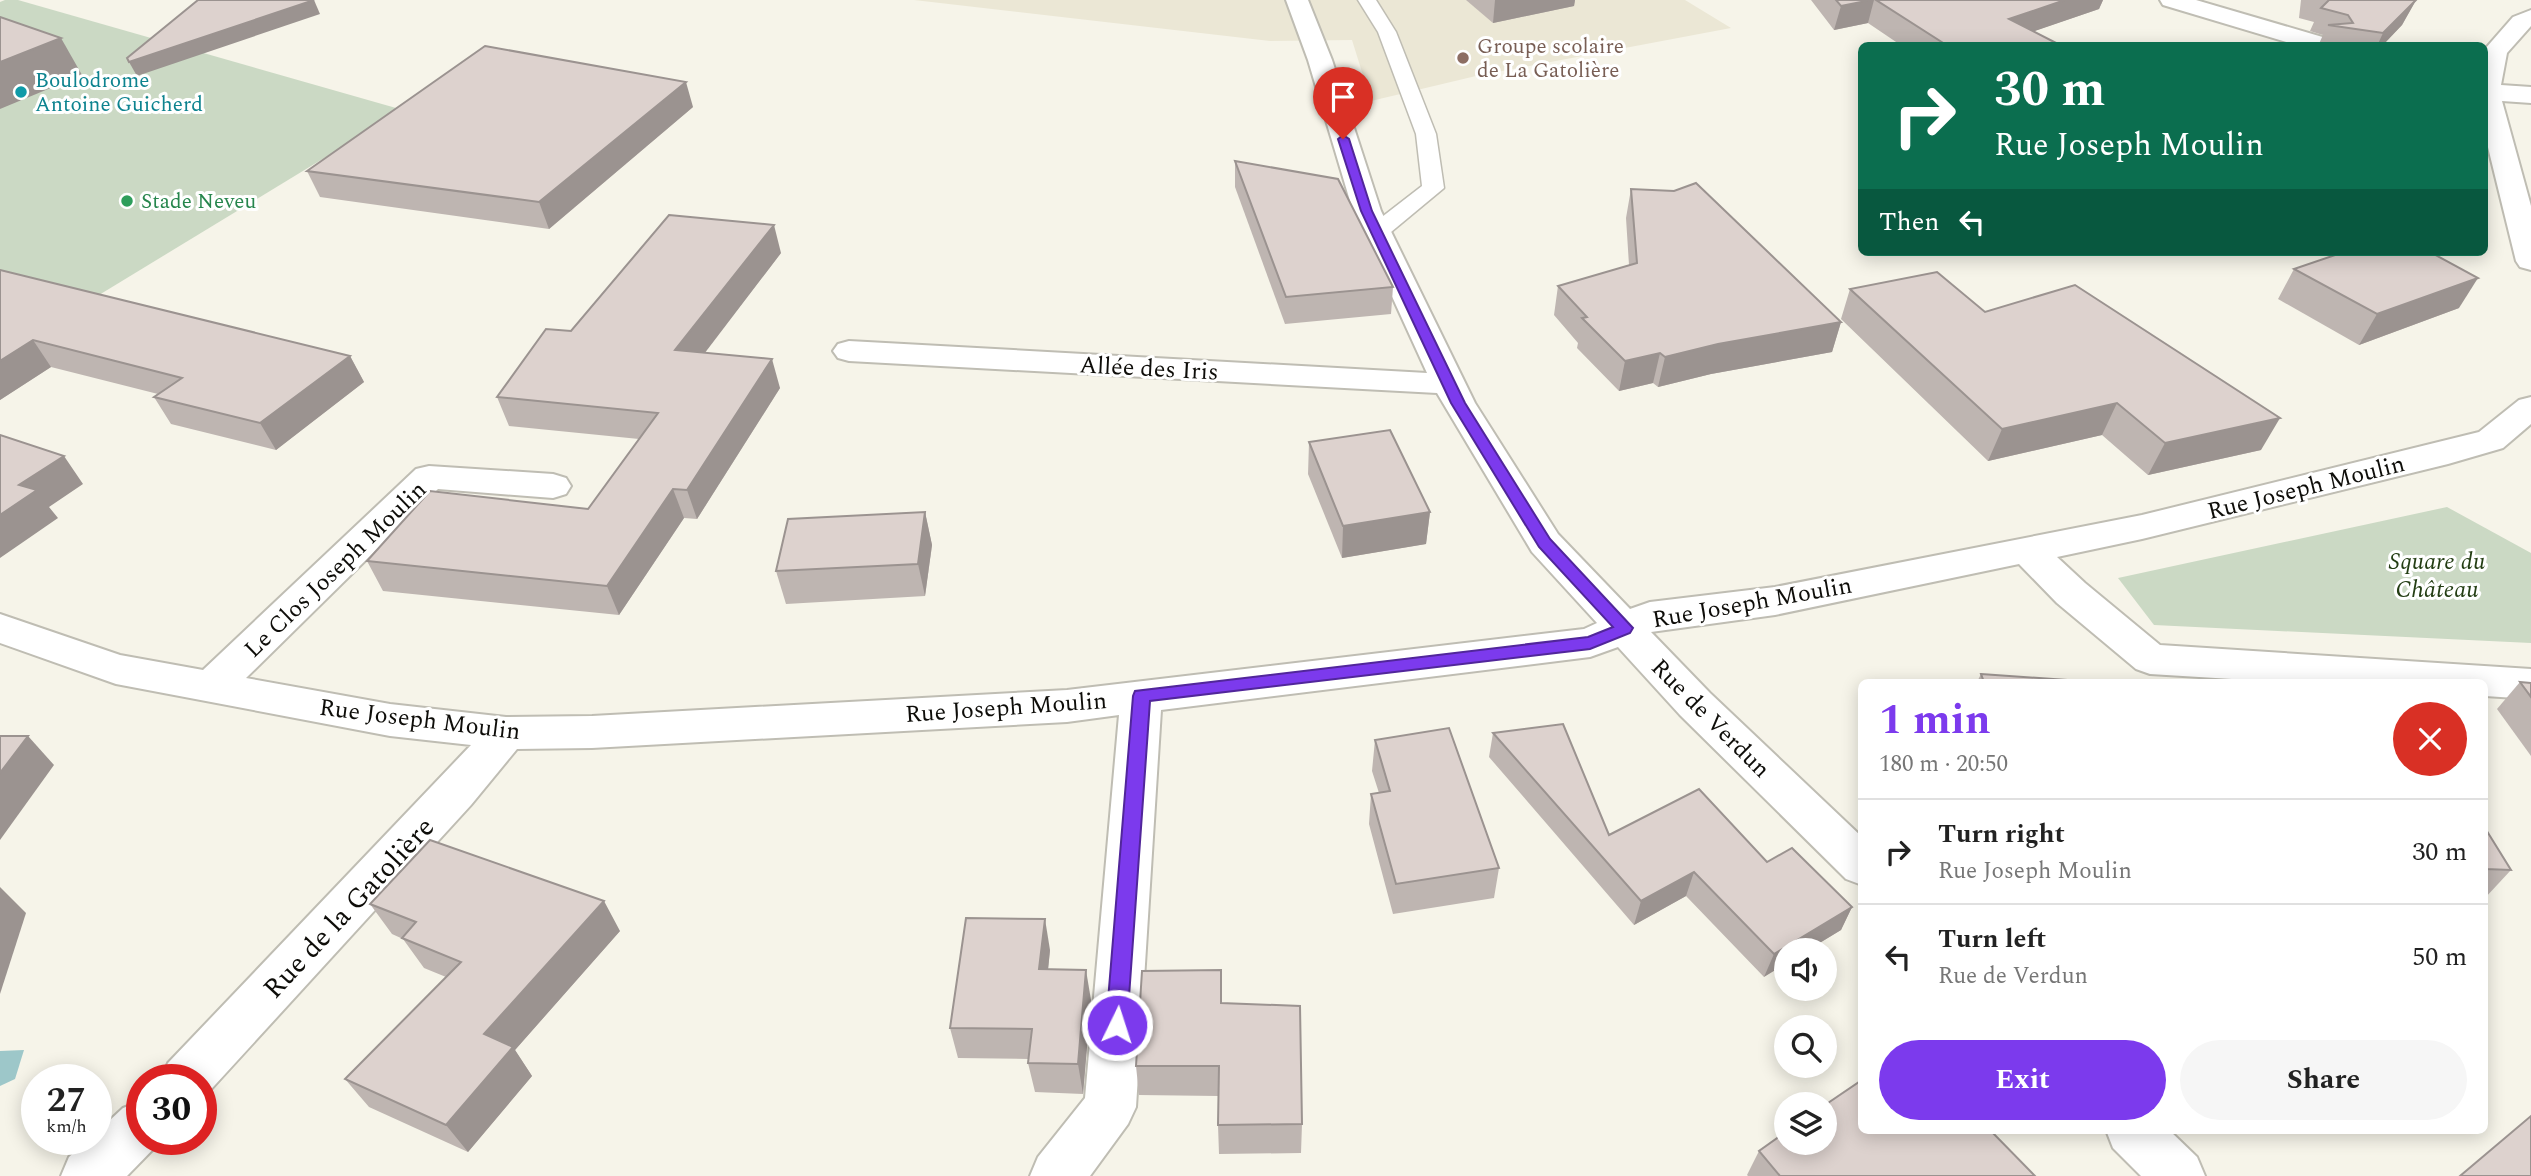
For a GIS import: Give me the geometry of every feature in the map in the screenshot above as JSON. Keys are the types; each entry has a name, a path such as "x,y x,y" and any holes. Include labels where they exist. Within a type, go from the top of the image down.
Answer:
{"street":[{"name":"Rue de Verdun","path":"1297,0 1320,60 1359,191 1377,232 1448,384 1545,543 1695,704 1858,862"},
{"path":"2171,0 2313,42"},
{"path":"2488,83 2495,52 2521,22 2531,17"},
{"path":"2488,92 2531,95"},
{"path":"2488,99 2528,233 2531,261"},
{"name":"Allée des Iris","path":"849,351 1448,384"},
{"name":"Rue Joseph Moulin","path":"0,628 116,669 390,720 506,733 592,733 1067,706 1590,643 1650,616 1775,601 2142,527 2437,456 2491,440 2531,407"},
{"name":"Le Clos Joseph Moulin","path":"211,687 429,477 553,486"},
{"path":"2027,550 2071,593 2150,659 2455,679"},
{"path":"2488,681 2531,684"},
{"path":"1057,1176 1110,1107 1141,696"},
{"name":"Rue de la Gatolière","path":"201,1064 455,793 506,733"},
{"path":"2136,1134 2178,1176"},
{"path":"88,1176 126,1141"}],"lane":[{"path":"1367,0 1387,32 1426,134 1433,188 1377,232"}],"shaded area":[{"name":"Groupe scolaire de La Gatolière","path":"914,0 1685,0 1731,28 1476,76 1371,101 1352,40 1270,41"}],"green space":[{"name":"Stade Neveu","path":"18,0 403,110 76,309 0,291 0,2"},
{"name":"Square du Château","path":"2447,507 2531,553 2531,643 2154,625 2118,578"}],"water":[{"path":"24,1050 15,1079 0,1086 0,1051"}],"building":[{"path":"198,0 314,0 129,62 127,58"},
{"path":"1836,0 1871,0 1841,6"},
{"path":"1876,0 2065,0 2009,19 2054,42 1942,42"},
{"path":"2329,0 2416,0 2383,33 2328,25 2353,23 2348,15 2321,8"},
{"path":"0,17 61,38 0,62"},
{"path":"485,46 686,82 539,202 307,171"},
{"path":"1235,161 1338,179 1393,287 1286,297"},
{"path":"1696,183 1841,322 1718,344 1665,357 1660,353 1625,361 1582,318 1587,317 1558,286 1637,263 1631,189 1674,191"},
{"path":"669,215 774,225 675,350 772,359 687,490 673,489 607,586 367,561 430,491 588,509 658,413 497,397 546,329 571,331"},
{"path":"2332,256 2437,256 2478,278 2377,314 2294,269"},
{"path":"0,270 350,356 260,423 154,397 182,378 33,340 0,361"},
{"path":"1937,272 1985,312 2075,285 2280,418 2165,443 2117,403 2002,429 1850,289"},
{"path":"1390,430 1430,512 1343,526 1309,442"},
{"path":"0,435 64,456 19,485 37,490 0,515"},
{"path":"925,512 918,564 776,571 788,519"},
{"path":"1981,674 2053,679 1983,679"},
{"path":"2520,682 2531,683 2531,697"},
{"path":"1563,724 1609,835 1699,789 1767,862 1792,848 1852,907 1801,938 1774,938 1774,954 1694,872 1641,901 1493,733"},
{"path":"1449,728 1499,868 1396,884 1371,794 1390,791 1375,740"},
{"path":"0,736 28,736 0,773"},
{"path":"2488,833 2511,870 2488,869"},
{"path":"430,840 604,901 484,1034 513,1047 446,1125 345,1079 461,962 402,938 416,922 370,904"},
{"path":"966,918 1045,919 1039,969 1086,970 1078,1064 1028,1063 1032,1029 950,1028"},
{"path":"1221,970 1221,1003 1300,1006 1302,1124 1218,1125 1219,1066 1136,1066 1142,971"},
{"path":"1858,1083 1858,1134 1994,1134 2035,1176 1780,1176 1759,1151 1774,1140 1774,1155 1837,1155 1837,1097"},
{"path":"2531,1116 2531,1176 2460,1176"}],"place":[{"name":"Groupe scolaire de La Gatolière","path":"1463,58"},
{"name":"Boulodrome Antoine Guicherd","path":"21,92"},
{"name":"Stade Neveu","path":"127,201"}],"route":[{"path":"1117,1025 1141,696 1590,643 1625,628 1545,543 1458,403 1367,211 1343,139"}]}
